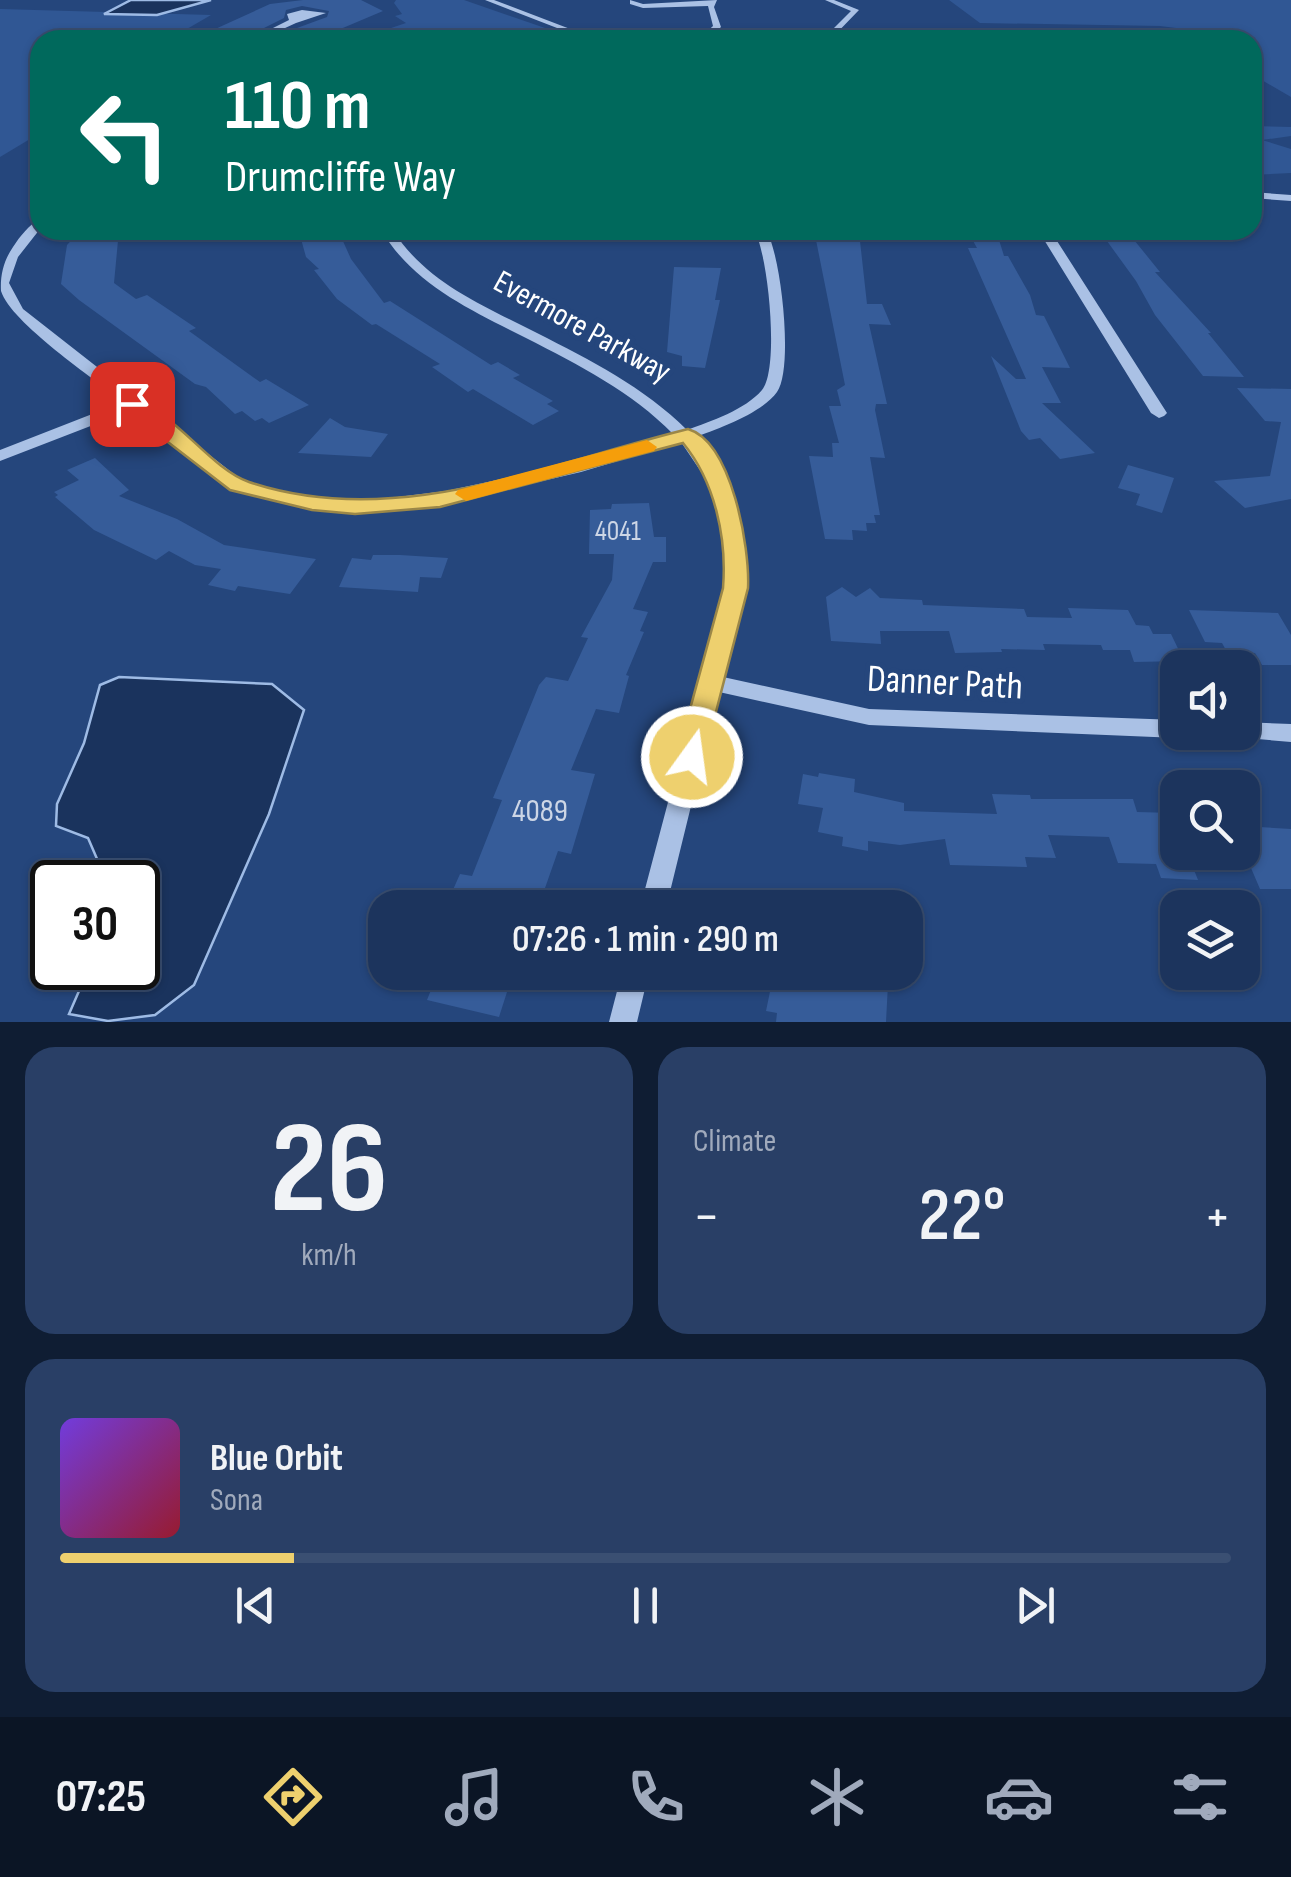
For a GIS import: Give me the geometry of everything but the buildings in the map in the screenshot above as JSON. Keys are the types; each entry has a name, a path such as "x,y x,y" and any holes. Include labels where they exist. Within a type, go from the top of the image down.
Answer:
{"street":[{"path":"488,0 569,30"},
{"path":"634,0 632,3 643,6 667,1 713,2 718,26 714,30"},
{"path":"828,0 856,10"},
{"path":"853,0 856,10"},
{"path":"836,30 856,10"},
{"path":"273,30 292,21"},
{"path":"1262,196 1291,198"},
{"path":"30,234 13,254 4,284 18,311 238,486 294,500 355,507 457,496 688,435 739,416 769,392 777,378 766,240"},
{"name":"Evermore Parkway","path":"394,240 408,260 446,291 632,390 688,435 723,492 737,562 736,588 657,890"},
{"path":"1050,240 1159,412"},
{"path":"0,456 132,404"},
{"name":"Danner Path","path":"711,682 869,717 1160,728"},
{"path":"1260,732 1291,733"},
{"path":"623,1022 631,990"}],"shaded area":[{"path":"131,0 211,0 157,15 104,14"},
{"path":"464,0 548,29 385,30 406,23 395,16 402,14 394,3"},
{"path":"949,0 1291,0 1291,97 1262,80 1262,30 980,23"},
{"path":"0,9 211,15 185,30 30,30 30,139 0,157"},
{"path":"1262,126 1291,127 1291,136 1262,140"},
{"path":"1262,140 1291,149 1291,173 1262,175"},
{"path":"119,677 272,684 304,710 269,814 194,985 155,1015 108,1021 69,1014 79,990 160,990 160,860 98,860 88,838 56,826 57,804 84,743 100,685"}],"slow traffic":[{"path":"466,494 647,447"}],"route":[{"path":"132,404 238,486 312,504 355,507 440,500 688,435 723,492 737,562 736,588 692,757"}]}
